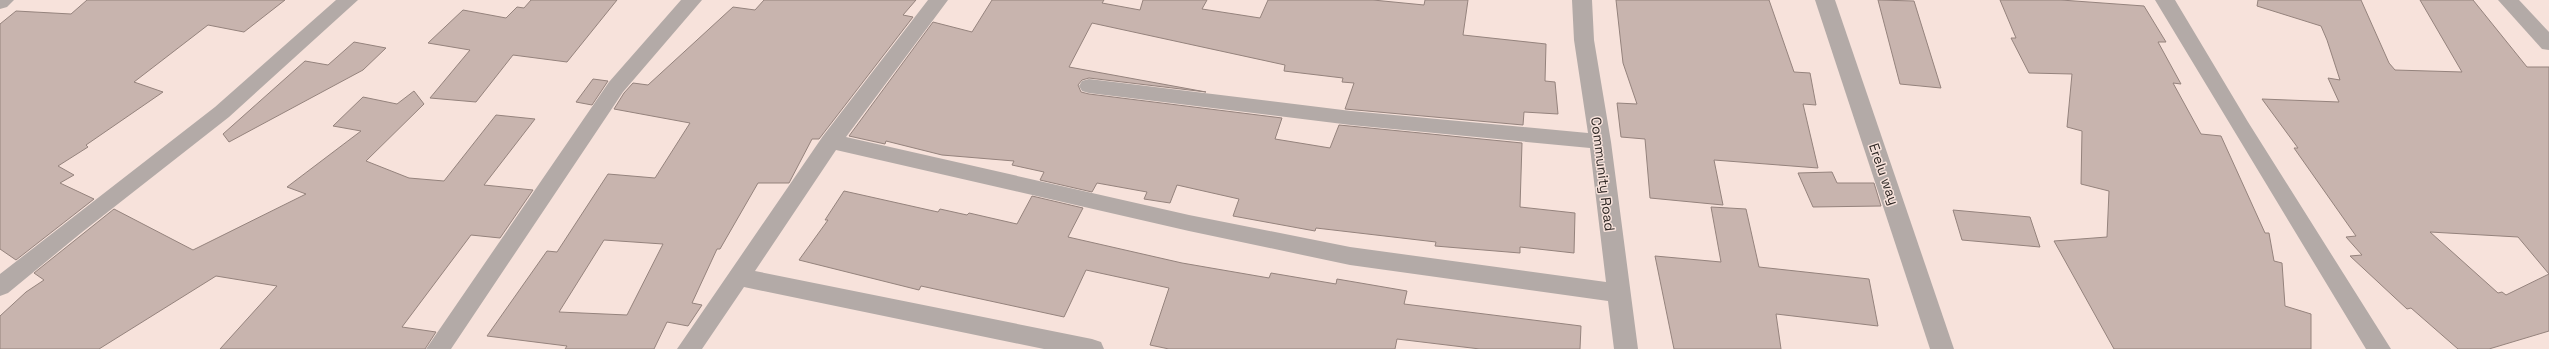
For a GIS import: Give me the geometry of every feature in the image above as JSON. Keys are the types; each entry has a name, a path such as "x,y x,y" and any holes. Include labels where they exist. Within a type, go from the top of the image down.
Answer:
{"street":[{"path":"0,3 4,0"},
{"path":"0,287 73,227 222,112 348,0"},
{"path":"438,349 616,87 692,0"},
{"path":"689,349 740,277 831,141 938,0"},
{"name":"Community Road","path":"1582,0 1584,40 1600,142 1626,349"},
{"name":"Erelu way","path":"1825,0 1942,349"},
{"path":"2165,0 2240,126 2379,349"},
{"path":"2508,0 2549,44"},
{"path":"1089,86 1351,118 1600,142"},
{"path":"831,141 1188,223 1350,256 1618,293"},
{"path":"740,277 1092,349"}],"building":[{"path":"87,0 285,0 244,32 208,25 134,82 163,92 86,145 88,147 58,166 74,175 60,183 94,199 16,260 0,249 0,24 16,11 71,14"},
{"path":"531,0 617,0 567,62 513,55 476,102 430,98 470,50 428,43 463,10 506,18 517,7 524,8"},
{"path":"764,0 916,0 903,15 913,17 819,139 812,139 789,183 758,183 720,249 717,249 692,303 702,305 688,326 667,322 654,349 565,349 567,346 487,336 547,251 557,252 608,174 655,178 690,123 614,109 624,93 633,83 648,85 733,7 755,10","holes":["604,240 663,244 627,315 559,312"]},
{"path":"992,0 1104,0 1102,3 1140,10 1143,0 1207,0 1202,9 1260,18 1268,0 1373,0 1424,5 1425,0 1468,0 1463,35 1546,44 1545,81 1555,82 1558,114 1524,112 1523,125 1345,109 1354,83 1342,82 1343,78 1284,71 1285,65 1092,23 1069,67 1206,92 1089,78 1082,80 1078,85 1081,92 1089,94 1282,118 1275,139 1330,148 1339,125 1522,143 1520,207 1575,213 1574,253 1520,247 1520,253 1435,246 1436,242 1316,228 1315,231 1233,216 1239,199 1177,185 1170,203 1144,199 1147,192 1097,183 1092,192 1040,180 1044,172 1012,165 1014,161 942,155 886,141 885,144 849,136 933,22 972,32"},
{"path":"1616,0 1769,0 1794,72 1810,73 1816,105 1803,104 1818,168 1714,160 1723,205 1650,198 1645,139 1621,137 1617,103 1637,104 1623,63"},
{"path":"1878,0 1914,1 1941,88 1900,84"},
{"path":"2000,0 2061,0 2144,6 2166,42 2158,42 2181,84 2173,83 2201,134 2221,136 2265,233 2269,233 2274,261 2282,263 2285,306 2311,314 2311,349 2114,349 2054,241 2107,237 2109,191 2081,184 2082,131 2067,127 2072,74 2029,73 2011,38 2016,38"},
{"path":"2258,0 2361,0 2389,63 2395,70 2462,72 2420,0 2473,0 2527,67 2549,67 2549,274 2549,331 2489,349 2458,349 2411,308 2407,309 2350,256 2362,255 2346,237 2356,236 2294,148 2298,148 2262,99 2339,102 2328,78 2340,80 2327,40 2321,26 2257,6","holes":["2430,232 2518,237 2549,274 2506,295 2502,292 2498,293"]},
{"path":"354,42 386,48 363,70 229,142 223,134 305,61 328,65"},
{"path":"593,79 608,81 592,105 576,102"},
{"path":"414,91 424,104 366,161 409,178 444,181 496,115 535,119 484,185 533,190 500,238 471,235 402,327 436,332 425,349 220,349 277,286 216,276 99,349 0,349 0,316 26,292 44,280 34,273 114,209 193,250 306,194 287,187 361,131 333,126 363,97 397,104"},
{"path":"1832,172 1837,183 1874,183 1881,206 1813,207 1798,173"},
{"path":"844,191 938,212 940,209 967,215 969,213 1017,224 1032,196 1083,208 1068,237 1182,263 1269,278 1271,273 1336,284 1337,279 1407,291 1404,304 1581,326 1580,349 1480,349 1397,339 1395,349 1169,349 1150,345 1169,288 1086,270 1064,317 921,286 919,290 799,260 828,220 825,220"},
{"path":"1711,207 1746,209 1759,267 1869,279 1878,326 1776,314 1781,349 1674,349 1655,256 1721,262"},
{"path":"1953,210 2030,217 2040,247 1962,240"}]}
